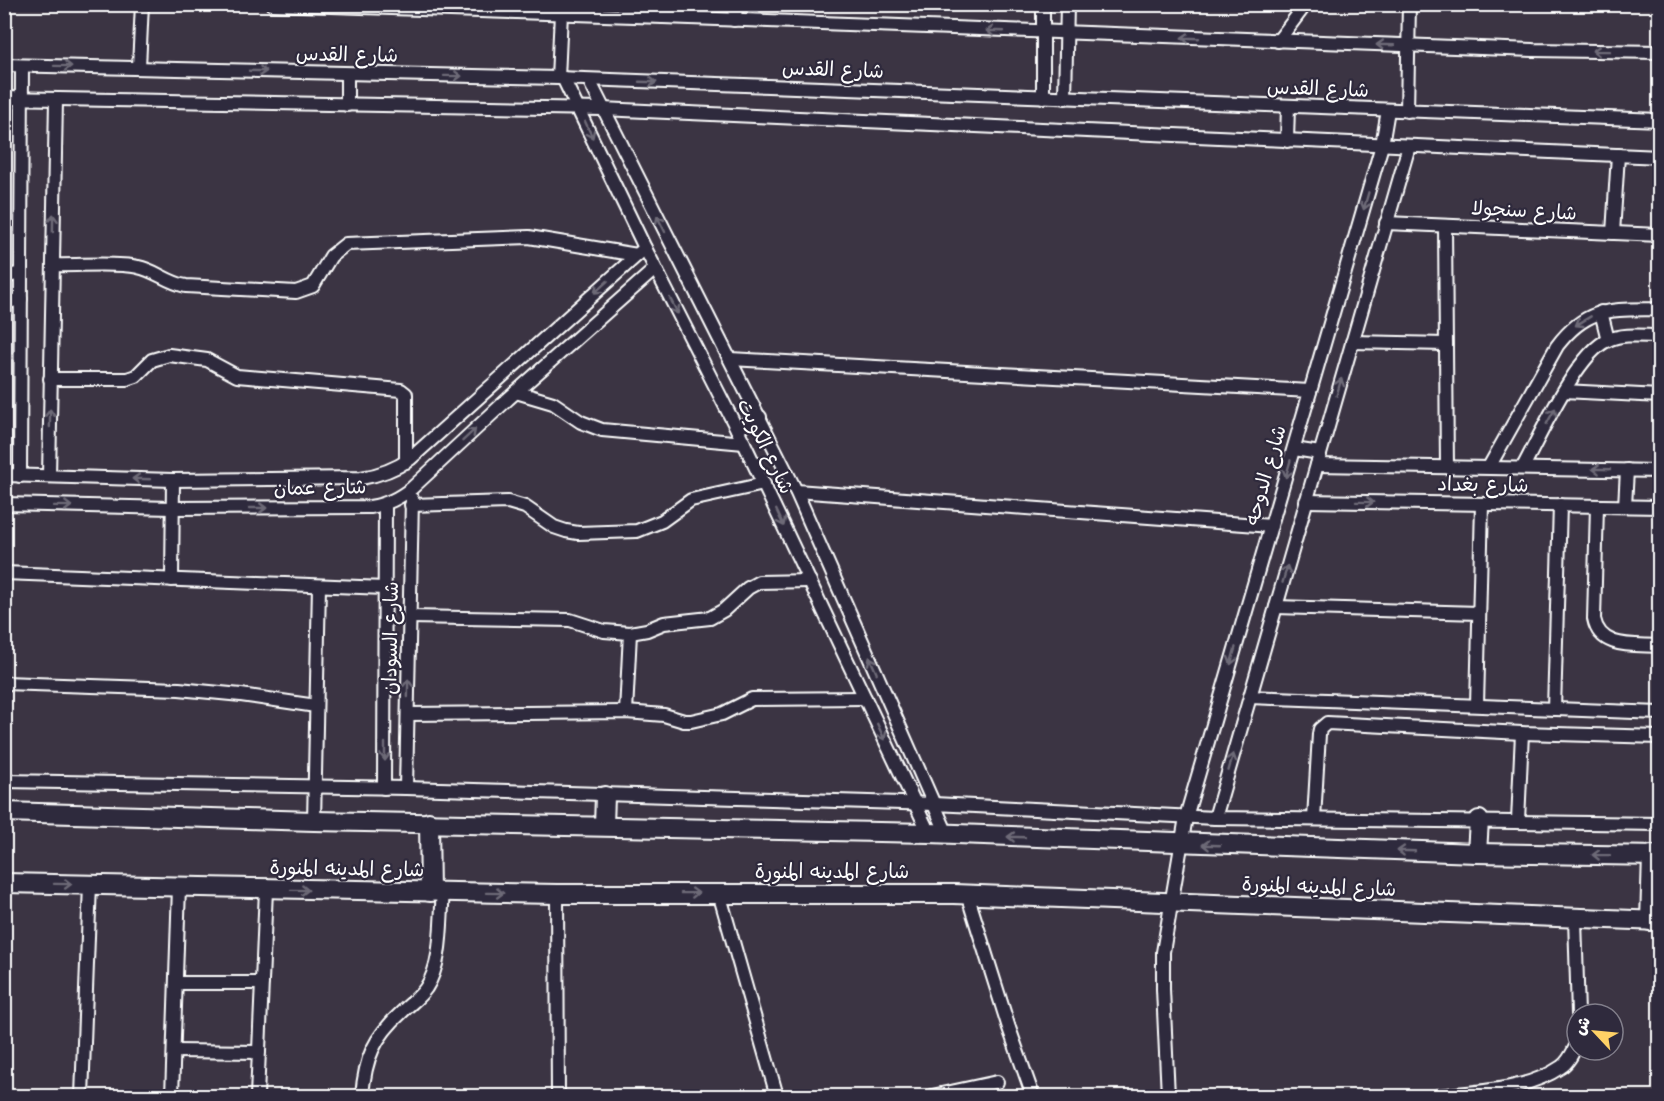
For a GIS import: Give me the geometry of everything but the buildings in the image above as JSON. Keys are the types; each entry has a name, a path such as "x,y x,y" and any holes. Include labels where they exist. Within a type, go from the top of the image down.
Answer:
{"main road":[{"path":"604,825 605,796"},
{"name":"شارع المدينه المنورة","path":"4,812 938,833 1477,854 1656,855"},
{"path":"1477,854 1479,820"},
{"path":"429,822 436,892"},
{"path":"1655,921 1656,855"},
{"name":"شارع المدينه المنورة","path":"4,883 557,894 967,894 1655,921"}],"street":[{"path":"139,67 142,4"},
{"path":"272,4 664,11 734,20 1066,34 1659,52"},
{"path":"734,20 737,4"},
{"path":"1042,4 1043,97"},
{"path":"1065,98 1067,4"},
{"path":"1278,41 1306,4"},
{"path":"1407,111 1409,4"},
{"path":"553,10 561,78"},
{"name":"شارع القدس","path":"4,65 561,78 1659,120"},
{"path":"20,476 22,66"},
{"path":"346,74 347,105"},
{"name":"شارع الكويت","path":"561,78 578,108 641,251 655,269 764,484 915,804 938,833"},
{"name":"شارع الكويت","path":"588,80 796,491 934,804 938,833"},
{"path":"4,98 578,108 1659,157"},
{"path":"49,476 56,100"},
{"path":"1287,106 1287,141"},
{"name":"شارع الدوحه","path":"1168,1096 1163,962 1186,817 1382,145 1388,110"},
{"path":"1215,818 1409,146"},
{"path":"1613,233 1617,155"},
{"name":"شارع سنجولا","path":"1386,223 1659,236"},
{"path":"1445,226 1447,467"},
{"path":"52,265 135,266 149,270 170,282 186,286 296,292 313,286 331,256 346,244 529,237 641,251"},
{"name":"شارع عمان","path":"4,475 173,480 379,476 406,462 641,251"},
{"name":"شارع عمان","path":"4,504 172,508 362,507 385,504 400,498 412,488 655,269"},
{"path":"4,277 21,273"},
{"path":"4,303 21,299"},
{"path":"1489,466 1557,346 1569,330 1584,319 1601,312 1659,309"},
{"path":"1601,312 1608,340"},
{"path":"1523,467 1564,391 1584,360 1595,348 1608,340 1623,336 1659,336"},
{"path":"1352,342 1446,344"},
{"path":"50,379 127,379 135,376 152,360 170,355 207,360 237,376 401,390 406,394 406,462"},
{"path":"730,359 1310,391"},
{"path":"1564,391 1659,396"},
{"path":"516,392 553,402 581,422 602,430 744,443"},
{"path":"737,429 760,417"},
{"path":"423,447 439,463"},
{"name":"شارع بغداد","path":"1294,449 1318,459 1447,467 1659,471"},
{"path":"1625,506 1627,470"},
{"path":"172,580 173,480"},
{"path":"411,505 508,502 525,507 554,527 566,531 578,533 638,531 663,521 681,505 691,500 764,484"},
{"name":"شارع السودان","path":"406,789 412,488"},
{"path":"796,491 1271,526"},
{"name":"شارع بغداد","path":"1306,501 1659,507"},
{"name":"شارع السودان","path":"384,788 385,504"},
{"path":"1477,705 1482,504"},
{"path":"1554,709 1560,505"},
{"path":"1597,506 1594,619 1596,628 1608,641 1659,646"},
{"path":"4,573 385,588"},
{"path":"410,617 570,620 604,630 630,633 647,630 668,622 710,618 720,613 748,588 759,582 810,581"},
{"path":"314,820 320,586"},
{"path":"1276,608 1479,613"},
{"path":"626,712 630,633"},
{"path":"4,683 178,689 316,706"},
{"path":"1250,697 1659,713"},
{"path":"408,714 626,712 664,715 692,721 722,714 752,699 865,698"},
{"path":"1314,819 1319,734 1323,725 1327,723 1659,738"},
{"path":"1518,821 1522,733"},
{"path":"4,781 384,788 934,804 1215,818 1659,824"},
{"path":"82,1096 90,884"},
{"path":"172,1096 179,887"},
{"path":"257,1096 266,890"},
{"path":"362,1096 365,1067 372,1047 384,1029 416,1000 434,973 437,957 436,892"},
{"path":"720,893 777,1096"},
{"path":"557,894 558,1096"},
{"path":"967,894 1008,1028 1033,1096"},
{"path":"1575,919 1578,1002"},
{"path":"176,983 262,983"},
{"path":"174,1051 259,1052"},
{"path":"1438,1096 1520,1091 1566,1062"},
{"path":"932,1096 997,1083"}]}
